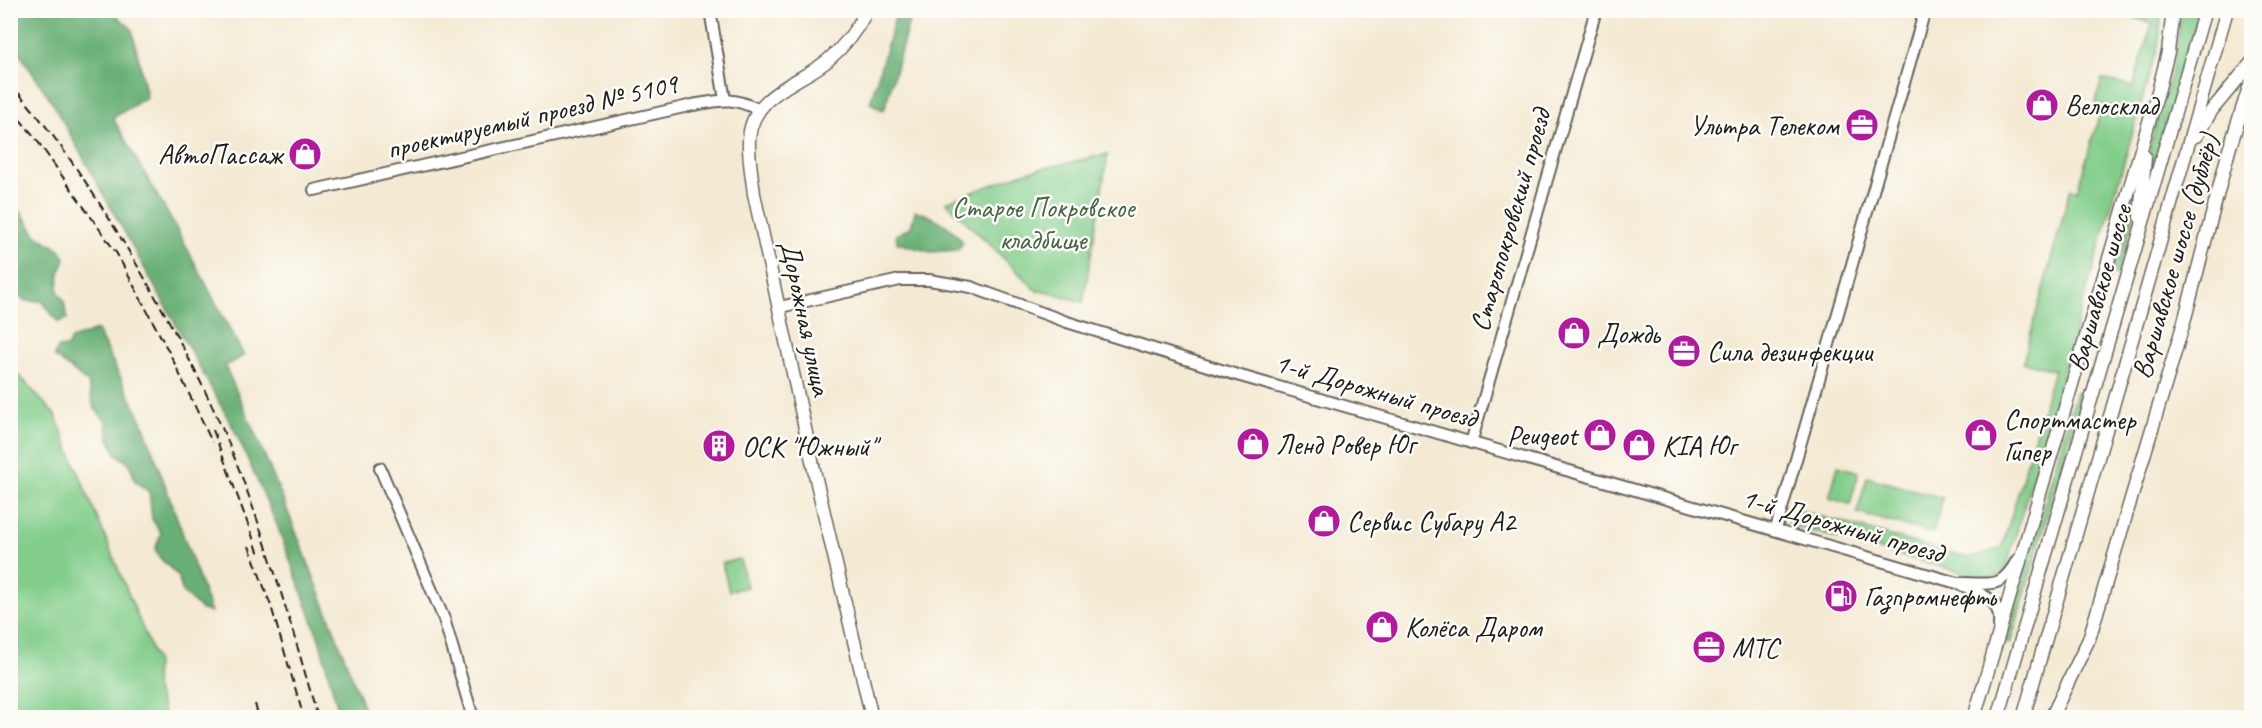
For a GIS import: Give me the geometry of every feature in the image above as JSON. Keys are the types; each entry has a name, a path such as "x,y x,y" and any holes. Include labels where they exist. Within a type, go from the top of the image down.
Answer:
{"main road":[{"name":"Дорожная улица","path":"867,10 858,28 842,47 825,62 768,99 759,110 749,137 749,158 754,194 816,479 872,717"},
{"path":"1974,717 2146,133 2168,52 2173,10"},
{"name":"Варшавское шоссе","path":"1998,717 2205,10"},
{"name":"Варшавское шоссе","path":"2024,717 2227,10"},
{"path":"2186,153 2212,110 2252,62"},
{"name":"Варшавское шоссе (дублёр)","path":"2051,717 2089,639 2184,322 2229,150 2252,78"},
{"path":"2138,242 2146,133"}],"street":[{"path":"710,10 725,100"},
{"name":"Старопокровский проезд","path":"1471,443 1596,10"},
{"path":"1776,530 1925,10"},
{"name":"проектируемый проезд № 5109","path":"314,190 693,105 725,100 742,101 759,110"},
{"name":"1-й Дорожный проезд","path":"780,307 900,280 953,283 996,295 1067,322 1143,345 1471,443 1957,583"},
{"path":"380,468 444,619 473,717"},
{"path":"1957,583 1990,584 2003,580 2011,572 2024,548"},
{"path":"1957,583 1991,599 1997,606 1999,620 1997,640"}],"green space":[{"path":"10,11 117,11 118,17 132,29 147,97 113,118 180,235 244,356 225,366 282,496 367,717 340,717 319,639 277,525 235,431 52,102 11,41"},
{"path":"897,11 912,11 884,111 870,103"},
{"path":"2117,11 2157,11 2161,20 2159,42 2005,569 1997,576 1981,578 1794,526 1787,519 1790,508 1969,558 2002,548 2054,370 2023,362 2069,194 2071,189 2077,191 2102,106 2095,104 2102,79 2133,87 2152,23 2116,13"},
{"path":"2182,11 2199,11 2153,172 2149,171 2150,146 2173,66"},
{"name":"Старое Покровское кладбище","path":"1108,154 1083,302 1041,290 1038,292 946,202 1026,172"},
{"path":"2131,208 2134,216 2117,276 2111,274"},
{"path":"915,211 948,226 963,242 958,250 931,252 897,243 896,235 911,227"},
{"path":"21,212 37,236 60,249 65,258 59,275 58,292 64,301 67,319 58,322 42,301 25,301 18,296 11,297 11,216"},
{"path":"97,330 142,421 211,612 202,610 183,593 178,576 159,557 155,550 161,533 152,519 149,492 135,481 130,464 116,454 109,438 106,421 94,408 88,383 54,356 58,348 67,347 71,339"},
{"path":"11,370 15,371 55,415 156,661 155,687 166,717 11,717"},
{"path":"2076,392 2080,394 2079,408 2010,644 2005,642"},
{"path":"1838,466 1859,472 1850,504 1829,498"},
{"path":"1867,477 1943,498 1933,533 1857,513"},
{"path":"740,559 747,587 729,591 722,563"}],"railway":[{"path":"10,83 67,155 117,231 200,380 223,430 254,509 318,718"},
{"path":"10,108 34,136 117,254 170,354 212,442"},
{"path":"213,430 259,554"},
{"path":"249,546 271,606 304,718"},
{"path":"255,704 259,718"}],"place":[{"name":"Велосклад","path":"2042,105"},
{"name":"Ультра Телеком","path":"1862,125"},
{"name":"АвтоПассаж","path":"305,154"},
{"name":"Дождь","path":"1574,333"},
{"name":"Сила дезинфекции","path":"1684,351"},
{"name":"Peugeot","path":"1600,435"},
{"name":"Спортмастер Гипер","path":"1981,435"},
{"name":"Ленд Ровер Юг","path":"1253,444"},
{"name":"KIA Юг","path":"1639,445"},
{"name":"ОСК \"Южный\"","path":"719,446"},
{"name":"Сервис Субару А2","path":"1324,521"},
{"name":"Газпромнефть","path":"1841,596"},
{"name":"Колёса Даром","path":"1382,627"},
{"name":"МТС","path":"1709,647"}]}
